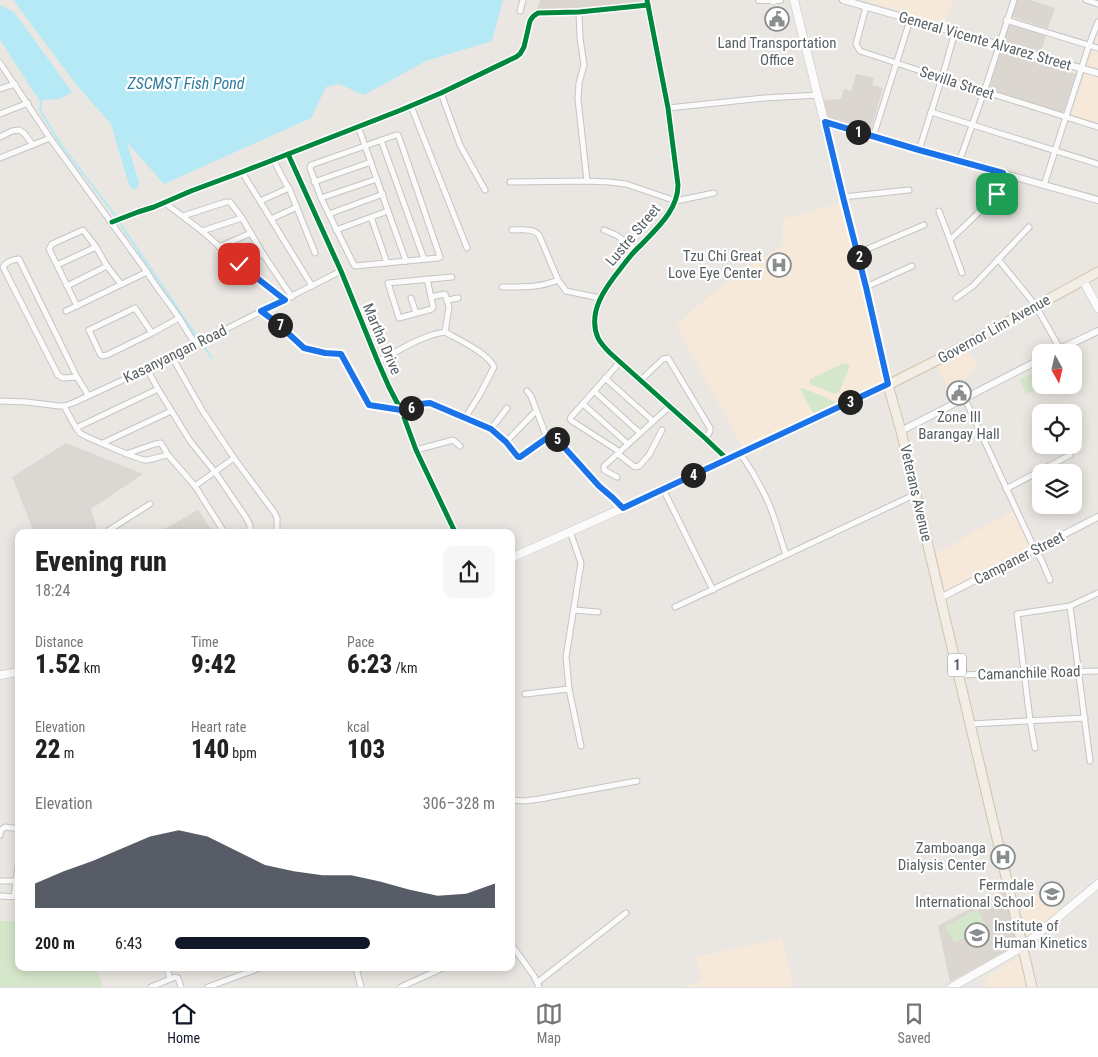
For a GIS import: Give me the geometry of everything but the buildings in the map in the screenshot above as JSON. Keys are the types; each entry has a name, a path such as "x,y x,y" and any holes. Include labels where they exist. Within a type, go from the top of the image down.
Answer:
{"main road":[{"name":"Veterans Avenue","path":"794,0 901,431 1032,987"},
{"name":"Governor Lim Avenue","path":"888,384 939,359 1098,272"},
{"path":"1084,280 1098,308"},
{"path":"515,556 623,508 888,384"},
{"path":"0,675 15,673"},
{"path":"952,987 1022,946 1098,884"}],"street":[{"path":"520,11 523,0"},
{"path":"759,0 780,0"},
{"name":"General Vicente Alvarez Street","path":"844,0 1098,73"},
{"path":"959,162 1014,0"},
{"path":"1086,0 1098,4"},
{"path":"112,222 411,106 516,57 522,50 530,21 535,14 579,12 647,3"},
{"name":"Lustre Street","path":"647,3 668,108 678,185 676,201 659,226 636,249 607,286 600,298 595,315 597,334 604,347 727,459"},
{"name":"Sevilla Street","path":"866,7 856,44 860,51 1098,128"},
{"path":"579,12 584,65 578,100 587,181"},
{"path":"873,137 910,20"},
{"path":"1006,20 1098,48"},
{"path":"1044,185 1098,22"},
{"path":"919,150 955,32"},
{"path":"0,62 50,138 112,222 126,245 147,272 196,344"},
{"path":"0,90 14,84"},
{"path":"440,94 460,145 485,190"},
{"path":"668,108 764,98 818,95"},
{"path":"0,114 28,103"},
{"path":"411,106 468,248"},
{"path":"931,112 1098,164"},
{"path":"825,122 959,162 1098,200"},
{"path":"358,126 406,261"},
{"path":"0,137 19,130 24,133 33,145"},
{"path":"396,134 399,136 440,254 438,258 355,266 336,230 314,182 310,170 311,165 381,140 396,134"},
{"path":"0,158 50,138"},
{"path":"381,140 424,259"},
{"name":"Martha Drive","path":"288,154 341,271 389,388 402,411 416,450 454,529"},
{"path":"272,160 289,188 315,253"},
{"path":"314,182 371,162"},
{"path":"242,172 312,286"},
{"path":"950,240 997,194 1003,173"},
{"path":"321,198 377,179"},
{"path":"510,182 587,181 626,184 676,201 714,193"},
{"path":"260,202 289,188"},
{"path":"843,197 909,190"},
{"path":"329,214 383,194"},
{"path":"183,216 228,201 230,202 292,297"},
{"path":"165,203 285,300"},
{"path":"271,219 297,207"},
{"path":"336,230 388,211"},
{"path":"939,211 962,273"},
{"path":"370,217 387,263"},
{"path":"202,231 242,218"},
{"path":"858,253 924,225"},
{"path":"956,298 973,286 1029,227"},
{"path":"77,306 49,249 50,246 80,231 83,230 85,232 121,284"},
{"path":"512,230 537,232 558,280 566,291 600,298"},
{"path":"604,230 616,235 636,249"},
{"path":"219,247 251,234"},
{"path":"57,265 96,247"},
{"path":"239,264 263,254"},
{"path":"77,376 63,378 58,375 3,267 4,264 19,259 88,395"},
{"path":"998,259 1036,306 1054,344"},
{"path":"67,286 107,266"},
{"path":"866,287 912,266"},
{"name":"Kasanyangan Road","path":"64,406 172,357 341,271"},
{"path":"66,311 147,272"},
{"path":"427,279 432,297 432,309 399,318 388,283 427,279 452,277"},
{"path":"502,287 533,287 547,285 558,280"},
{"path":"432,297 445,294 448,300 450,306 445,332"},
{"path":"411,298 416,313"},
{"path":"448,300 458,298"},
{"path":"152,333 135,308 89,330 102,356 152,333 179,318"},
{"path":"261,311 304,348 325,353 341,354 369,405 402,411 420,404 430,403 491,429 506,442 518,457 522,457 551,435 554,436 599,486 623,508"},
{"path":"1071,344 1098,331"},
{"path":"378,362 420,338 445,332 485,356 494,367 465,418"},
{"path":"172,357 202,410 234,458 274,512 277,518 277,529"},
{"path":"641,380 664,359 668,358 710,428 706,438"},
{"path":"620,362 571,417 572,421 619,453 635,467 648,455 662,430"},
{"path":"901,431 1032,364"},
{"path":"147,369 190,441 215,472 245,516 250,529"},
{"path":"605,378 653,421"},
{"path":"76,428 158,389"},
{"path":"594,391 640,433"},
{"path":"527,392 531,396 546,438"},
{"path":"964,399 1050,580"},
{"path":"0,400 64,406 76,428 84,436 143,460 168,455"},
{"path":"583,404 628,444"},
{"path":"617,477 604,470 604,466 668,407"},
{"path":"491,429 507,408"},
{"path":"103,443 171,411"},
{"path":"506,442 536,411"},
{"path":"416,450 453,440 460,446"},
{"path":"126,454 159,443 161,444 195,486 222,529"},
{"path":"740,453 770,507 786,556"},
{"path":"1006,489 1070,455"},
{"path":"195,486 234,458"},
{"path":"662,489 713,590"},
{"path":"675,608 916,494"},
{"path":"111,529 150,504"},
{"name":"Campaner Street","path":"940,598 1098,517"},
{"path":"570,531 581,563 566,657 581,746"},
{"path":"1035,748 1017,614 1070,606 1098,593"},
{"path":"1070,606 1090,760"},
{"path":"574,610 598,612"},
{"name":"Camanchile Road","path":"959,676 1098,671"},
{"path":"525,694 570,689"},
{"path":"970,724 1085,718"},
{"path":"515,800 540,799 637,781"},
{"path":"0,834 1,830 5,827 15,828"},
{"path":"0,881 15,881"},
{"path":"0,896 15,897"},
{"path":"515,950 538,984 626,913"},
{"path":"168,971 170,979"},
{"path":"208,987 252,971"},
{"path":"357,971 361,987"},
{"path":"401,987 436,971"},
{"path":"151,987 177,977 181,987"}],"shaded area":[{"path":"540,0 644,0 645,3 537,11"},
{"path":"864,0 954,0 944,25"},
{"path":"1017,0 1030,0 1055,8 1048,29 1012,17"},
{"path":"1009,23 1046,35 1040,55 1003,43"},
{"path":"1098,34 1098,126 1071,117"},
{"path":"1000,52 1076,74 1063,113 989,90"},
{"path":"856,74 874,78 872,85 883,88 870,133 829,121 823,100 841,99 844,89 851,91"},
{"path":"841,203 854,250 882,377 881,382 847,400 743,448 676,325 713,293 745,269 783,245 783,219"},
{"path":"967,350 979,367 969,372 971,375 947,387 937,368"},
{"path":"66,443 143,474 91,509 97,529 33,529 12,477"},
{"path":"198,510 211,529 164,529"},
{"path":"1013,511 1030,548 945,591 936,553"},
{"name":"Institute of Human Kinetics","path":"1005,890 1016,945 950,982 938,926"},
{"path":"1040,894 1059,912 1027,938 1019,900"},
{"path":"782,938 794,987 683,987 702,981 695,957"},
{"path":"1019,957 1027,984 1023,987 986,987 984,978"}],"green space":[{"path":"846,363 849,365 849,368 839,392 835,394 809,383 810,379"},
{"path":"1032,373 1032,391 1026,394 1020,380"},
{"path":"803,388 837,404 814,415 800,389"},
{"path":"977,909 986,925 955,943 945,927"},
{"path":"0,921 15,921 15,971 97,971 103,987 0,987"}],"water":[{"name":"ZSCMST Fish Pond","path":"14,0 503,0 492,41 426,61 364,95 339,84 326,87 311,118 164,184 79,88"},
{"path":"0,5 14,12 72,92 60,99 39,100 0,40"}],"waterway":[{"path":"42,99 40,110 61,145 115,215"},
{"path":"115,120 134,184"},
{"path":"119,222 199,340"},
{"path":"203,346 212,358"}],"cycle path":[{"path":"647,0 668,108 678,185 677,194 666,218 630,256 604,292 596,310 595,328 599,340 610,353 727,459"},
{"path":"112,222 401,110 516,57 524,47 530,21 538,13 579,12 648,5"},
{"path":"288,154 341,271 389,387 402,412 416,450 454,529"}],"place":[{"name":"Land Transportation Office","path":"777,19"},
{"name":"Tzu Chi Great Love Eye Center","path":"779,265"},
{"name":"Zone III Barangay Hall","path":"959,393"},
{"name":"Zamboanga Dialysis Center","path":"1003,857"},
{"name":"Fermdale International School","path":"1052,894"},
{"name":"Institute of Human Kinetics","path":"977,935"}],"route":[{"path":"239,264 285,300 261,311 304,348 325,353 341,354 369,405 401,410 402,412 420,404 430,403 491,429 506,442 518,457 522,457 551,435 554,436 599,486 623,508 888,384 825,122 1003,173 997,194"}]}
